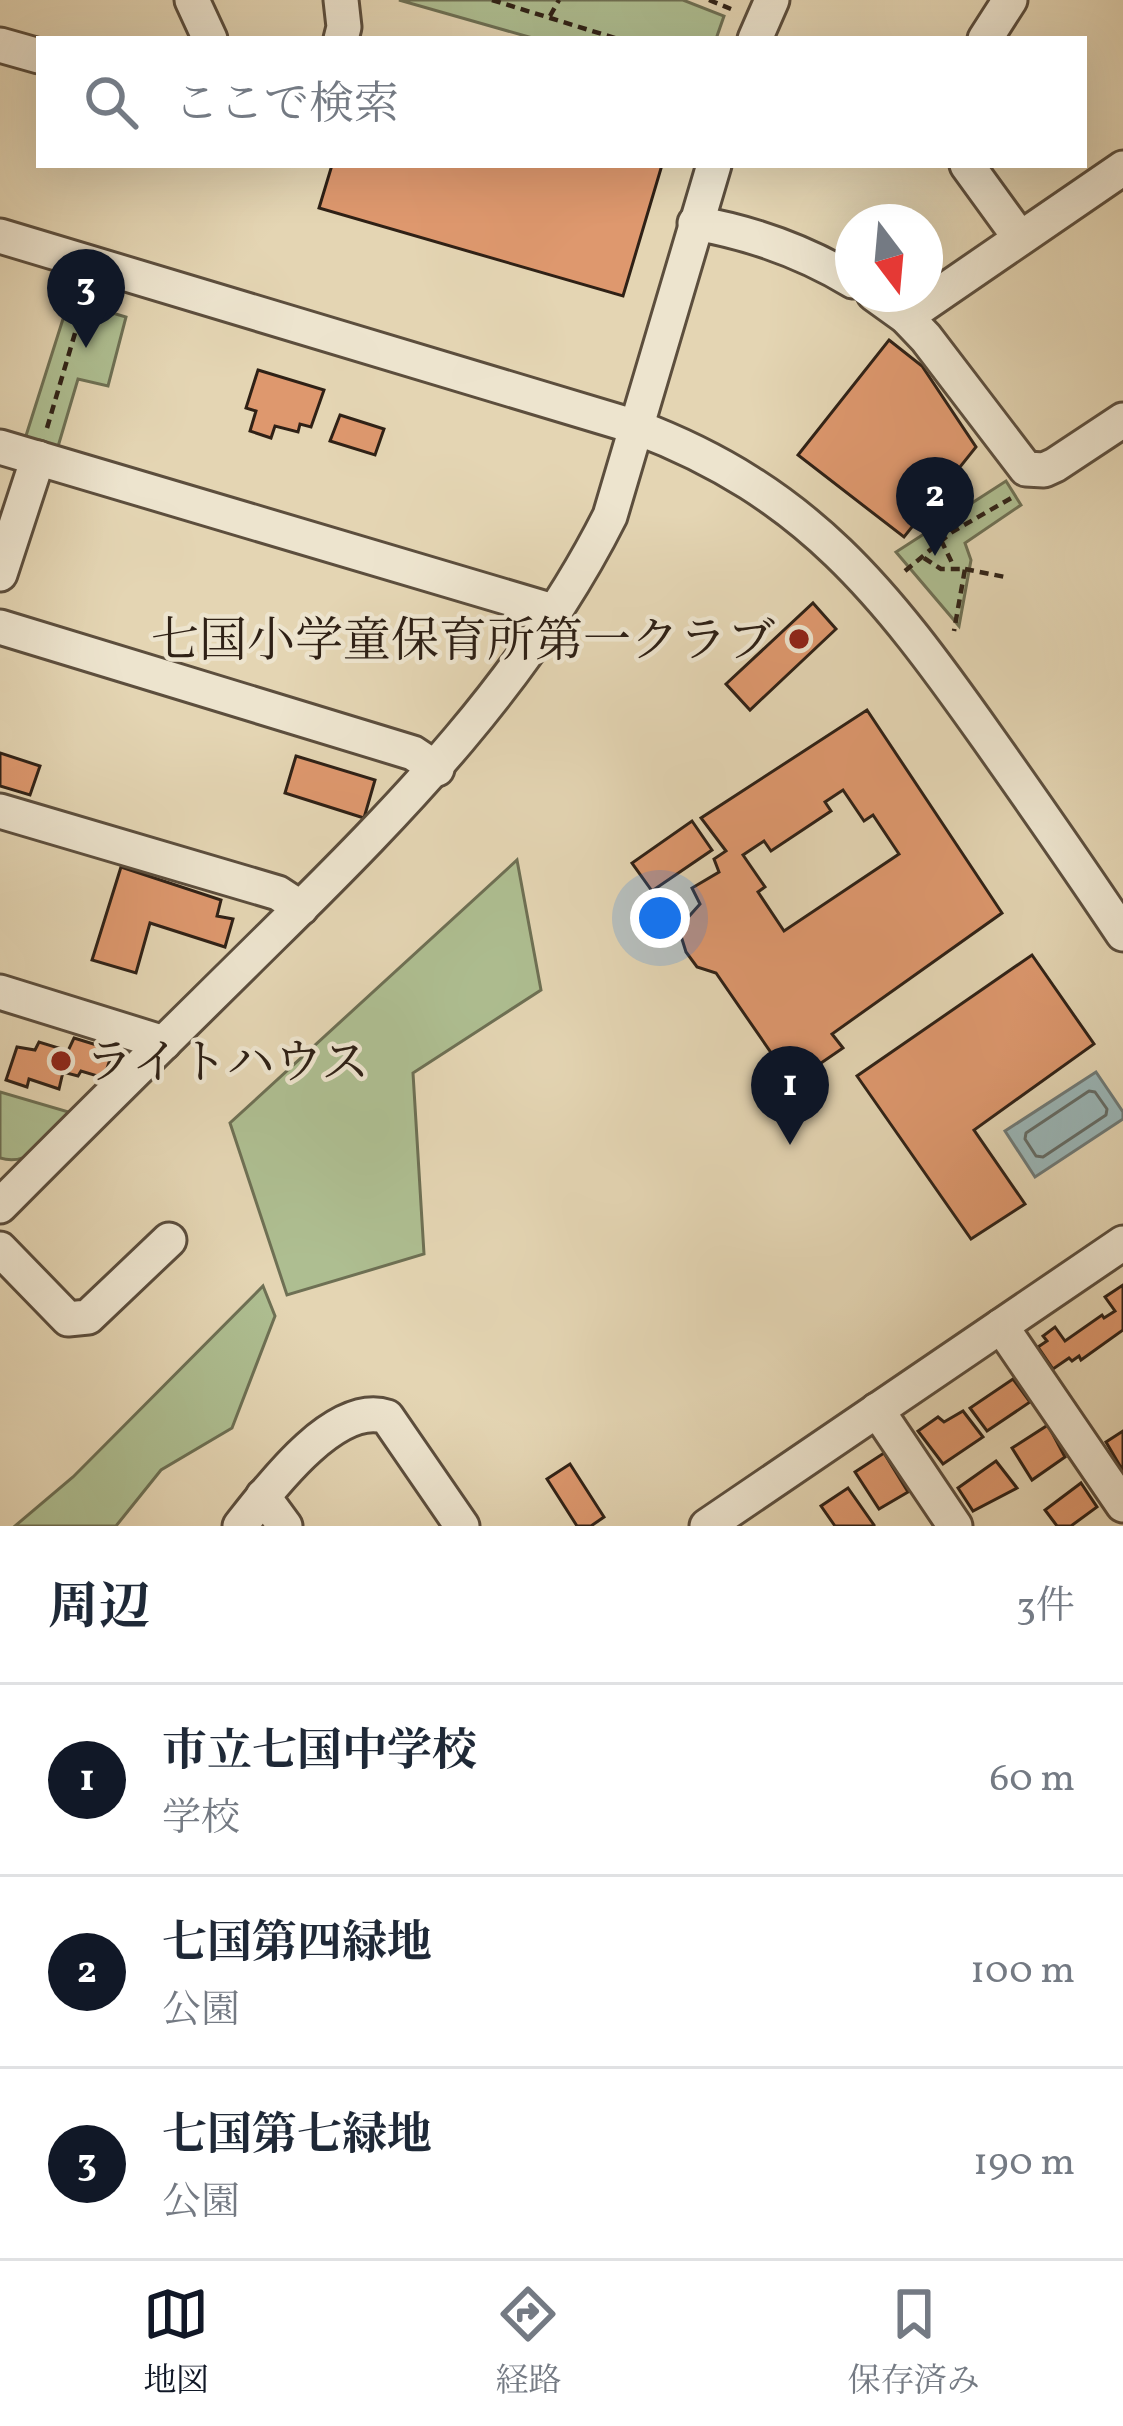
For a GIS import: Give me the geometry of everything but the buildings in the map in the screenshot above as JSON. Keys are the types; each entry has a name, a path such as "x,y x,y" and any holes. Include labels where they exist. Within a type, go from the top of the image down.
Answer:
{"street":[{"path":"192,0 209,36"},
{"path":"341,0 342,36"},
{"path":"756,36 772,0"},
{"path":"987,36 1010,0"},
{"path":"0,45 36,55"},
{"path":"0,1206 13,1177 164,1043 437,769 514,669 610,515 713,168"},
{"path":"970,168 1020,238"},
{"path":"907,317 1123,168"},
{"path":"695,223 756,236 835,271"},
{"path":"0,236 636,428 677,443 758,486 850,560 931,657 1123,934"},
{"path":"900,312 943,359 1020,465 1033,471 1055,465 1123,420"},
{"path":"0,446 553,611"},
{"path":"0,574 38,458"},
{"path":"0,627 413,753 437,769"},
{"path":"0,811 278,893 301,908"},
{"path":"0,992 164,1043"},
{"path":"0,1249 75,1321 88,1317 169,1240"},
{"path":"707,1526 1122,1244"},
{"path":"1001,1326 1123,1505"},
{"path":"877,1410 956,1526"},
{"path":"240,1526 311,1446 354,1415 377,1414 387,1417 462,1526"},
{"path":"263,1496 285,1526"}],"path":[{"path":"492,0 608,36"},
{"path":"549,18 559,0"},
{"path":"709,0 732,10"},
{"path":"38,458 86,296"},
{"path":"905,571 941,540 1020,492 1033,471"},
{"path":"941,540 953,567"},
{"path":"922,556 941,569 1005,577"},
{"path":"954,631 965,569"}],"green space":[{"path":"399,0 683,0 724,16 717,36 525,36"},
{"path":"69,300 126,317 108,386 78,379 57,450 24,442"},
{"path":"1006,481 1021,505 965,543 971,560 959,626 896,552"},
{"path":"517,860 541,990 413,1073 424,1254 287,1295 230,1123"},
{"path":"0,1092 72,1113 32,1154 0,1158"},
{"path":"263,1286 275,1316 232,1428 161,1470 116,1526 15,1526 73,1477"}],"water":[{"path":"1096,1072 1123,1119 1035,1177 1005,1131"}],"place":[{"name":"七国第七緑地","path":"86,348"},
{"name":"七国第四緑地","path":"935,556"},
{"name":"七国小学童保育所第一クラブ","path":"799,639"},
{"name":"ライトハウス","path":"61,1061"},
{"name":"市立七国中学校","path":"790,1145"}]}
